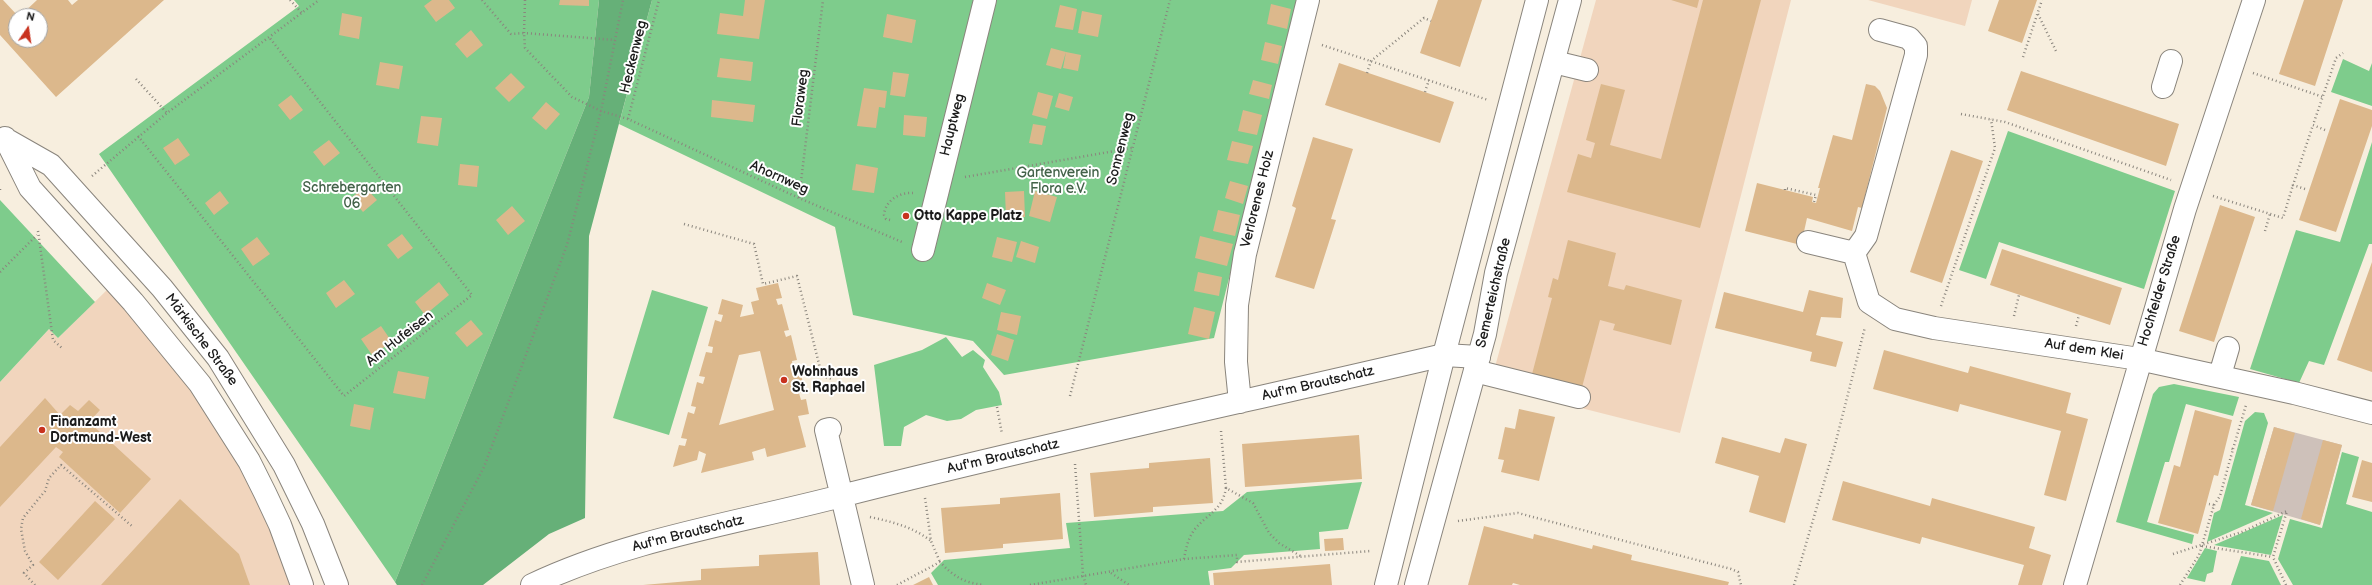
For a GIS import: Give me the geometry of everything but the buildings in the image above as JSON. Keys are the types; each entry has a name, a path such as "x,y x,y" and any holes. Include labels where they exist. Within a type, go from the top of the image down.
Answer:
{"street":[{"name":"Hauptweg","path":"923,250 938,182 985,0"},
{"name":"Verlorenes Holz","path":"1240,402 1236,362 1237,305 1245,254 1308,0"},
{"path":"1386,585 1444,355 1537,0"},
{"name":"Semerteichstraße","path":"1416,585 1477,364 1496,273 1570,0"},
{"name":"Hochfelder Straße","path":"2075,585 2139,359 2192,188 2254,0"},
{"path":"1854,253 1866,236 1916,55 1916,46 1909,38 1880,30"},
{"path":"2163,87 2171,61"},
{"path":"1554,62 1587,70"},
{"name":"Märkische Straße","path":"2,139 30,188 134,302 200,384 252,467 280,525 302,585"},
{"name":"Märkische Straße","path":"2,139 51,165 162,288 218,358 284,464 313,524 337,585"},
{"path":"1808,242 1854,253"},
{"path":"1854,253 1869,302"},
{"name":"Auf dem Klei","path":"1869,302 1895,319 1934,328 2139,359 2220,375 2372,413"},
{"path":"2220,375 2228,348"},
{"name":"Auf'm Brautschatz","path":"532,585 562,571 647,543 923,476 1444,355 1477,364 1579,397"},
{"path":"830,429 826,430 863,585"}],"path":[{"path":"290,0 302,13"},
{"path":"95,174 167,113 319,0"},
{"path":"482,0 511,34 524,33 615,40"},
{"name":"Ahornweg","path":"525,0 525,48 572,97 601,111 628,119 799,198 923,250"},
{"path":"422,585 484,467 567,245 601,111 623,0"},
{"name":"Heckenweg","path":"628,119 659,0"},
{"name":"Floraweg","path":"799,198 823,0"},
{"name":"Sonnenweg","path":"1070,396 1170,0"},
{"path":"2024,57 2042,0"},
{"path":"2038,14 2056,51"},
{"path":"1367,73 1371,61 1424,18 1431,21"},
{"name":"Am Hufeisen","path":"138,136 344,396 472,296 269,37"},
{"path":"1298,37 1474,95"},
{"path":"1961,114 1991,119 2283,218 2336,58 2343,53"},
{"path":"2232,66 2323,97"},
{"path":"136,79 167,113"},
{"path":"1425,92 1429,80"},
{"path":"1934,328 1995,148 1991,119"},
{"path":"2313,125 2325,130"},
{"path":"938,182 1132,148"},
{"path":"2294,185 2305,189"},
{"path":"1785,190 1786,188 1816,196 1814,202"},
{"path":"890,220 884,217 884,213 893,199 909,193 917,195"},
{"path":"2265,231 2270,214"},
{"path":"684,224 754,244 763,284 797,276 822,376 832,379"},
{"path":"0,272 37,234 52,340 63,349"},
{"path":"895,239 896,234"},
{"path":"1794,585 1835,445 1861,344 1869,302"},
{"path":"2180,585 2199,555 2200,546 2214,505 2220,496 2251,383"},
{"path":"1184,559 1188,543 1194,531 1216,511 1224,498 1226,488 1218,408"},
{"path":"1062,444 1076,465 1083,576 1086,585"},
{"path":"2229,448 2233,449"},
{"path":"35,585 24,573 33,565 25,551 21,529 23,518 45,491 49,478 60,465 133,527"},
{"path":"923,476 931,541 940,562 953,576 970,583 984,585"},
{"path":"1226,488 1253,503 1269,533 1279,543 1302,557"},
{"path":"2209,504 2214,505"},
{"path":"2173,554 2242,532 2287,511 2273,557 2286,585"},
{"path":"1435,514 1459,521 1518,513 1731,569 1738,572 1741,585"},
{"path":"849,523 869,517 900,524 921,534 931,541"},
{"path":"2200,546 2273,557"},
{"path":"1030,585 1110,573 1184,559 1237,555 1237,562 1372,551 1371,554"},
{"path":"896,585 940,562"},
{"path":"1110,573 1129,585"}],"shaded area":[{"path":"1596,0 1791,0 1680,433 1490,385"},
{"path":"1868,0 1972,0 1965,26"},
{"path":"110,287 192,389 241,466 271,527 294,585 0,585 0,382 49,329 58,338"},
{"path":"2274,427 2342,445 2320,525 2251,505"}],"green space":[{"name":"Schrebergarten 06","path":"294,0 599,0 589,97 395,582 99,154 299,6"},
{"path":"599,0 652,0 589,236 585,518 549,534 483,585 397,585 395,582 589,97"},
{"name":"Gartenverein Flora e.V.","path":"652,0 1299,0 1214,338 1004,375 973,341 853,315 835,227 619,124"},
{"path":"2343,59 2369,71 2372,63 2372,106 2331,92"},
{"path":"2008,131 2175,191 2144,289 1999,242 1986,279 1959,270"},
{"path":"2372,142 2372,244 2369,244 2324,365 2309,361 2299,383 2250,369 2296,230 2340,242"},
{"path":"0,200 95,302 58,338 49,329 0,382"},
{"path":"652,290 708,307 669,435 613,418"},
{"path":"946,337 962,357 973,350 985,360 983,367 999,392 1002,405 976,410 961,419 947,421 926,415 904,427 901,446 884,446 874,365 922,350"},
{"path":"2174,384 2239,397 2233,416 2186,404 2169,462 2165,462 2147,522 2194,535 2192,544 2116,522 2153,394 2159,387"},
{"path":"2255,412 2264,413 2268,423 2245,505 2273,513 2207,542 2214,513 2220,510 2245,421"},
{"path":"2342,452 2359,457 2346,504 2372,512 2372,585 2293,585 2278,559 2290,519 2322,528"},
{"path":"1362,482 1348,529 1319,532 1320,549 1244,555 1231,568 1208,571 1210,585 938,585 931,573 944,560 1070,548 1066,523 1223,511 1247,492"},
{"path":"2283,515 2271,555 2214,545"},
{"path":"2205,548 2217,551 2213,572 2207,574 2205,582 2187,578"},
{"path":"2241,556 2269,561 2281,585 2231,585"}],"place":[{"name":"Otto Kappe Platz","path":"906,216"},
{"name":"Wohnhaus St. Raphael","path":"784,380"},
{"name":"Finanzamt Dortmund-West","path":"42,430"}]}
